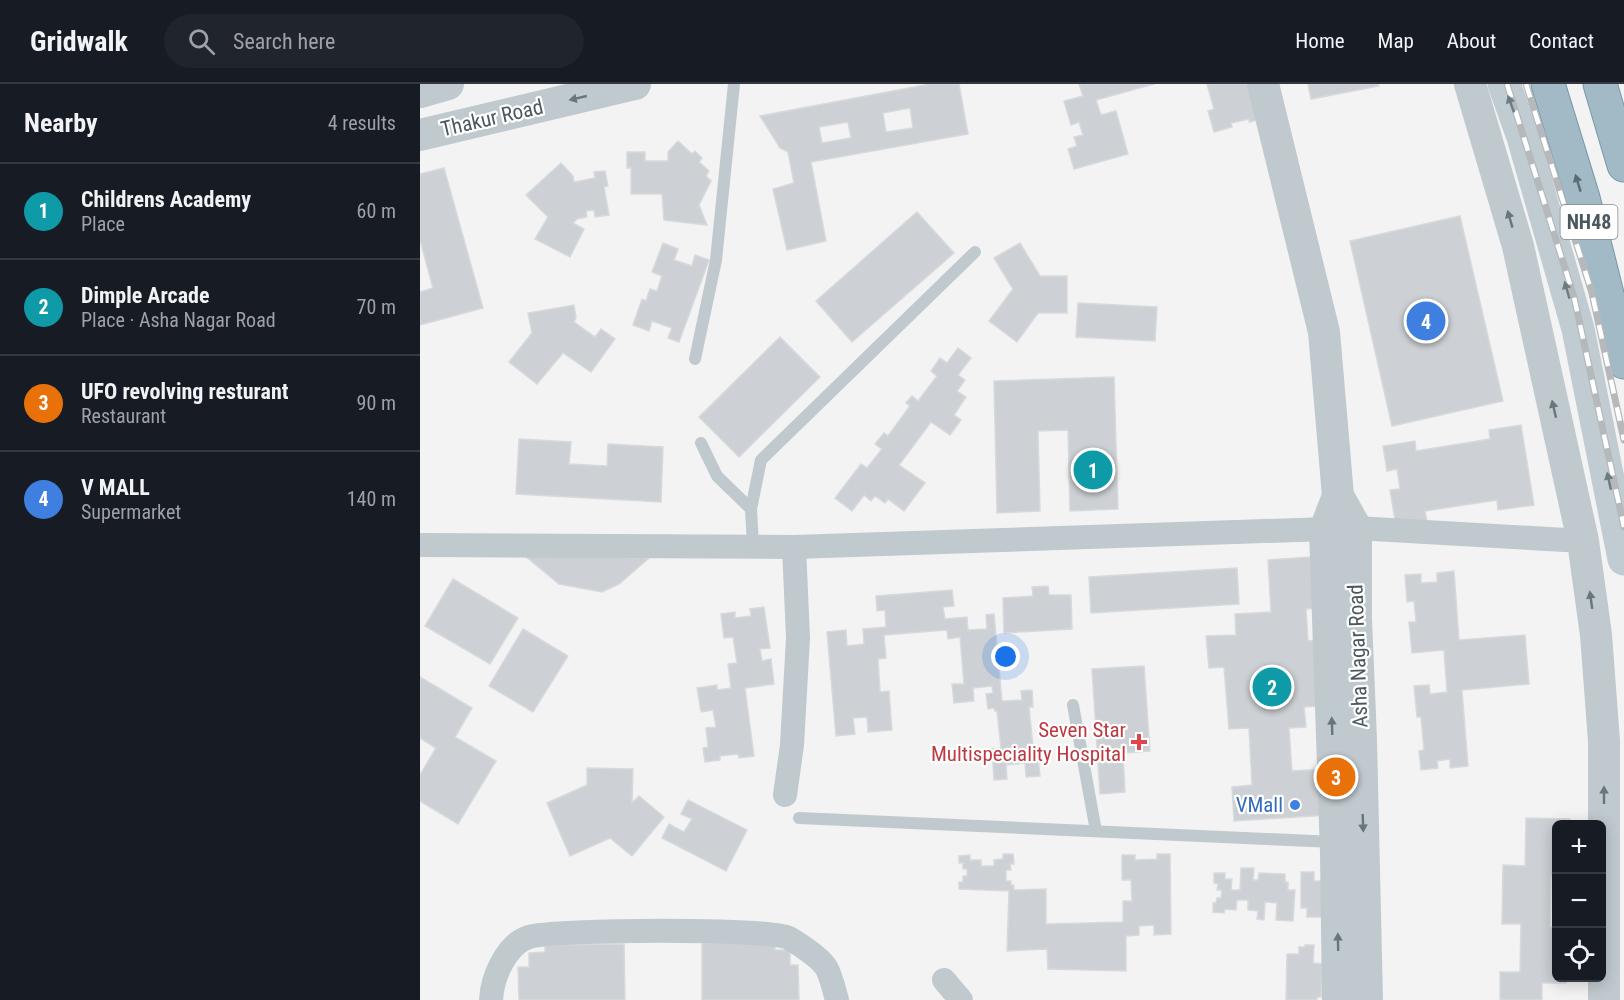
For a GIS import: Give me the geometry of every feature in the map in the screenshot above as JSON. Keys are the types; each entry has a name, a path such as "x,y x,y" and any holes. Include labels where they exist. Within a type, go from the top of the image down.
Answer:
{"highway":[{"name":"NH48","path":"1548,84 1583,198 1624,362"},
{"path":"1600,84 1624,165"}],"main road":[{"path":"1504,84 1523,137 1578,330 1624,559"}],"street":[{"name":"Thakur Road","path":"420,92 448,84"},
{"name":"Thakur Road","path":"420,135 635,84"},
{"name":"Asha Nagar Road","path":"1263,84 1324,332 1338,496 1356,528 1356,619 1367,1000"},
{"path":"1470,84 1518,246 1583,541 1596,635 1605,741 1604,1000"},
{"name":"Asha Nagar Road","path":"1338,496 1325,530 1336,842 1338,1000"},
{"path":"420,545 794,547 1356,528 1583,541"},
{"path":"785,795 792,745 798,638 794,547"},
{"path":"491,1000 498,971 509,950 528,937 589,932 756,933 786,936 826,967 837,1000"},
{"path":"944,980 961,1000"}],"lane":[{"path":"695,359 716,260 734,84"},
{"path":"753,546 751,509 761,460 975,252"},
{"path":"701,443 717,477 751,509"},
{"path":"1073,705 1096,831"},
{"path":"799,818 1336,842"}],"building":[{"path":"930,84 959,84 968,134 811,162 826,241 787,250 773,189 794,183 788,152 780,148 760,116","holes":["910,108 913,128 886,132 883,113","848,122 851,138 822,143 819,127"]},
{"path":"1079,84 1154,84 1096,100 1101,115 1116,111 1128,154 1074,169 1068,149 1077,146 1074,137 1083,135 1079,122 1071,125 1064,101 1083,96"},
{"path":"1207,84 1256,84 1266,118 1231,123 1232,127 1214,132 1208,111 1214,109"},
{"path":"1308,84 1378,84 1379,86 1311,99"},
{"path":"678,141 692,154 695,151 702,158 699,162 709,171 706,176 711,181 699,205 707,225 664,220 662,194 631,194 631,168 627,168 627,152 645,152 645,161 668,161 668,152"},
{"path":"561,163 573,176 574,182 595,178 594,172 605,171 608,186 604,187 609,215 595,217 594,210 586,211 587,217 577,219 573,223 584,229 570,257 535,239 548,217 526,195"},
{"path":"444,168 483,308 420,325 420,292 433,288 420,240 420,174"},
{"path":"917,212 954,253 852,342 816,301"},
{"path":"1460,216 1503,401 1392,426 1350,241"},
{"path":"663,243 678,249 674,260 692,266 695,255 709,260 679,342 668,338 672,328 652,321 649,331 633,325 642,299 646,301 650,289 657,291 662,276 652,272"},
{"path":"1020,243 1040,276 1067,276 1067,313 1038,313 1017,342 989,321 1013,289 994,258"},
{"path":"1078,303 1157,307 1155,341 1076,337"},
{"path":"574,305 576,318 574,322 595,337 601,329 615,339 591,372 563,353 537,384 509,362 532,333 528,313"},
{"path":"780,337 820,377 739,457 699,417"},
{"path":"958,348 971,358 958,375 965,380 957,391 966,397 954,415 961,420 950,435 931,422 899,465 925,483 904,511 888,499 885,503 875,496 871,501 864,495 852,511 835,498 861,464 867,468 882,449 875,444 884,433 888,436 910,406 906,403 912,396 918,401 937,376 931,371 940,358 947,363"},
{"path":"1114,377 1118,509 1070,511 1068,430 1038,431 1040,511 997,513 994,381"},
{"path":"1521,425 1534,505 1498,510 1497,500 1425,511 1427,521 1396,526 1390,490 1400,489 1397,469 1387,471 1383,446 1415,441 1416,451 1490,439 1489,430"},
{"path":"519,439 571,442 569,464 607,466 608,444 663,447 661,502 516,494"},
{"path":"524,555 649,558 619,584 602,592 559,584"},
{"path":"1310,557 1314,608 1306,609 1308,641 1316,640 1320,706 1304,707 1306,727 1289,728 1292,771 1324,769 1328,815 1234,821 1232,787 1252,785 1249,728 1229,729 1224,667 1209,668 1206,636 1236,635 1235,614 1271,612 1268,560"},
{"path":"1237,568 1239,604 1091,613 1089,577"},
{"path":"1454,571 1459,640 1525,635 1529,684 1462,690 1468,766 1450,768 1450,759 1437,761 1438,768 1421,770 1419,751 1424,750 1421,717 1417,717 1414,686 1429,685 1430,694 1447,692 1444,650 1412,653 1409,622 1416,622 1414,601 1407,602 1405,575 1421,574 1421,583 1437,582 1437,573"},
{"path":"453,579 518,618 490,664 425,626"},
{"path":"1048,586 1049,595 1071,595 1072,629 1004,633 1003,598 1033,596 1032,587"},
{"path":"952,590 954,606 943,607 945,619 967,617 968,630 987,629 986,615 994,614 1002,701 1022,700 1021,691 1032,690 1033,707 1029,707 1033,747 1037,747 1040,776 1026,777 1025,763 1006,765 1007,779 994,780 992,749 1001,748 997,711 994,708 988,709 986,694 993,693 992,686 973,688 974,701 954,703 952,684 964,684 960,637 948,639 947,630 884,635 886,658 878,659 880,692 889,691 892,730 868,732 867,717 853,718 855,734 836,736 827,632 846,630 847,646 864,644 863,629 886,627 885,610 877,611 876,596"},
{"path":"764,607 770,648 760,649 762,661 771,659 774,684 745,688 754,756 739,758 738,754 720,756 720,760 705,762 703,748 708,747 706,728 716,727 713,710 701,712 697,688 717,685 717,690 731,688 728,664 737,663 733,637 724,638 721,614 735,612 735,618 751,616 750,609"},
{"path":"523,629 568,656 533,712 489,686"},
{"path":"1144,666 1150,751 1123,753 1125,792 1100,794 1092,669"},
{"path":"420,677 472,708 455,737 496,761 458,824 420,801 420,775 436,748 420,738"},
{"path":"587,768 633,769 632,803 639,796 664,817 632,856 610,838 570,856 547,803 587,785"},
{"path":"688,800 747,830 726,871 662,838 669,824 684,832 692,819 681,814"},
{"path":"1526,818 1570,819 1552,820 1550,927 1552,927 1552,982 1566,983 1542,983 1542,1000 1500,1000 1500,972 1520,972 1521,924 1502,924 1503,865 1525,866"},
{"path":"1003,854 1013,854 1014,864 1010,864 1011,870 1006,870 1006,881 1011,881 1014,890 1046,889 1046,924 1123,922 1123,901 1132,901 1131,880 1122,880 1122,855 1135,855 1135,860 1157,859 1157,854 1170,854 1171,934 1154,935 1154,925 1139,926 1139,935 1126,936 1126,971 1048,969 1047,949 1007,951 1009,891 959,889 959,882 963,882 963,876 967,876 967,869 963,869 963,863 959,863 959,856 970,855 970,860 981,860 981,866 994,866 994,860 1003,859"},
{"path":"1241,868 1254,868 1253,880 1258,880 1259,873 1285,874 1288,890 1295,890 1293,921 1276,920 1277,903 1265,902 1264,920 1257,919 1258,911 1248,910 1248,900 1237,900 1236,910 1225,909 1224,913 1213,912 1213,903 1216,903 1217,898 1221,898 1222,890 1217,890 1218,884 1214,883 1214,873 1225,873 1225,879 1232,879 1231,890 1240,890"},
{"path":"1301,872 1314,872 1314,881 1331,881 1331,917 1307,917 1307,908 1301,908"},
{"path":"775,941 775,950 790,950 790,965 798,965 799,1000 702,1000 702,943"},
{"path":"624,944 625,1000 519,1000 518,967 529,967 529,953 545,952 545,945"},
{"path":"1305,945 1314,945 1313,963 1322,964 1321,997 1317,997 1317,1000 1286,1000 1287,954 1299,954 1299,947 1305,947"}],"railway":[{"path":"1507,84 1574,297 1624,527"},
{"path":"1526,84 1592,293 1624,440"}],"place":[{"name":"V MALL","path":"1426,321"},
{"name":"Childrens Academy","path":"1093,470"},
{"name":"Dimple Arcade","path":"1272,687"},
{"name":"Seven Star Multispeciality Hospital","path":"1139,742"},
{"name":"UFO revolving resturant","path":"1336,777"},
{"name":"VMall","path":"1295,805"}]}
